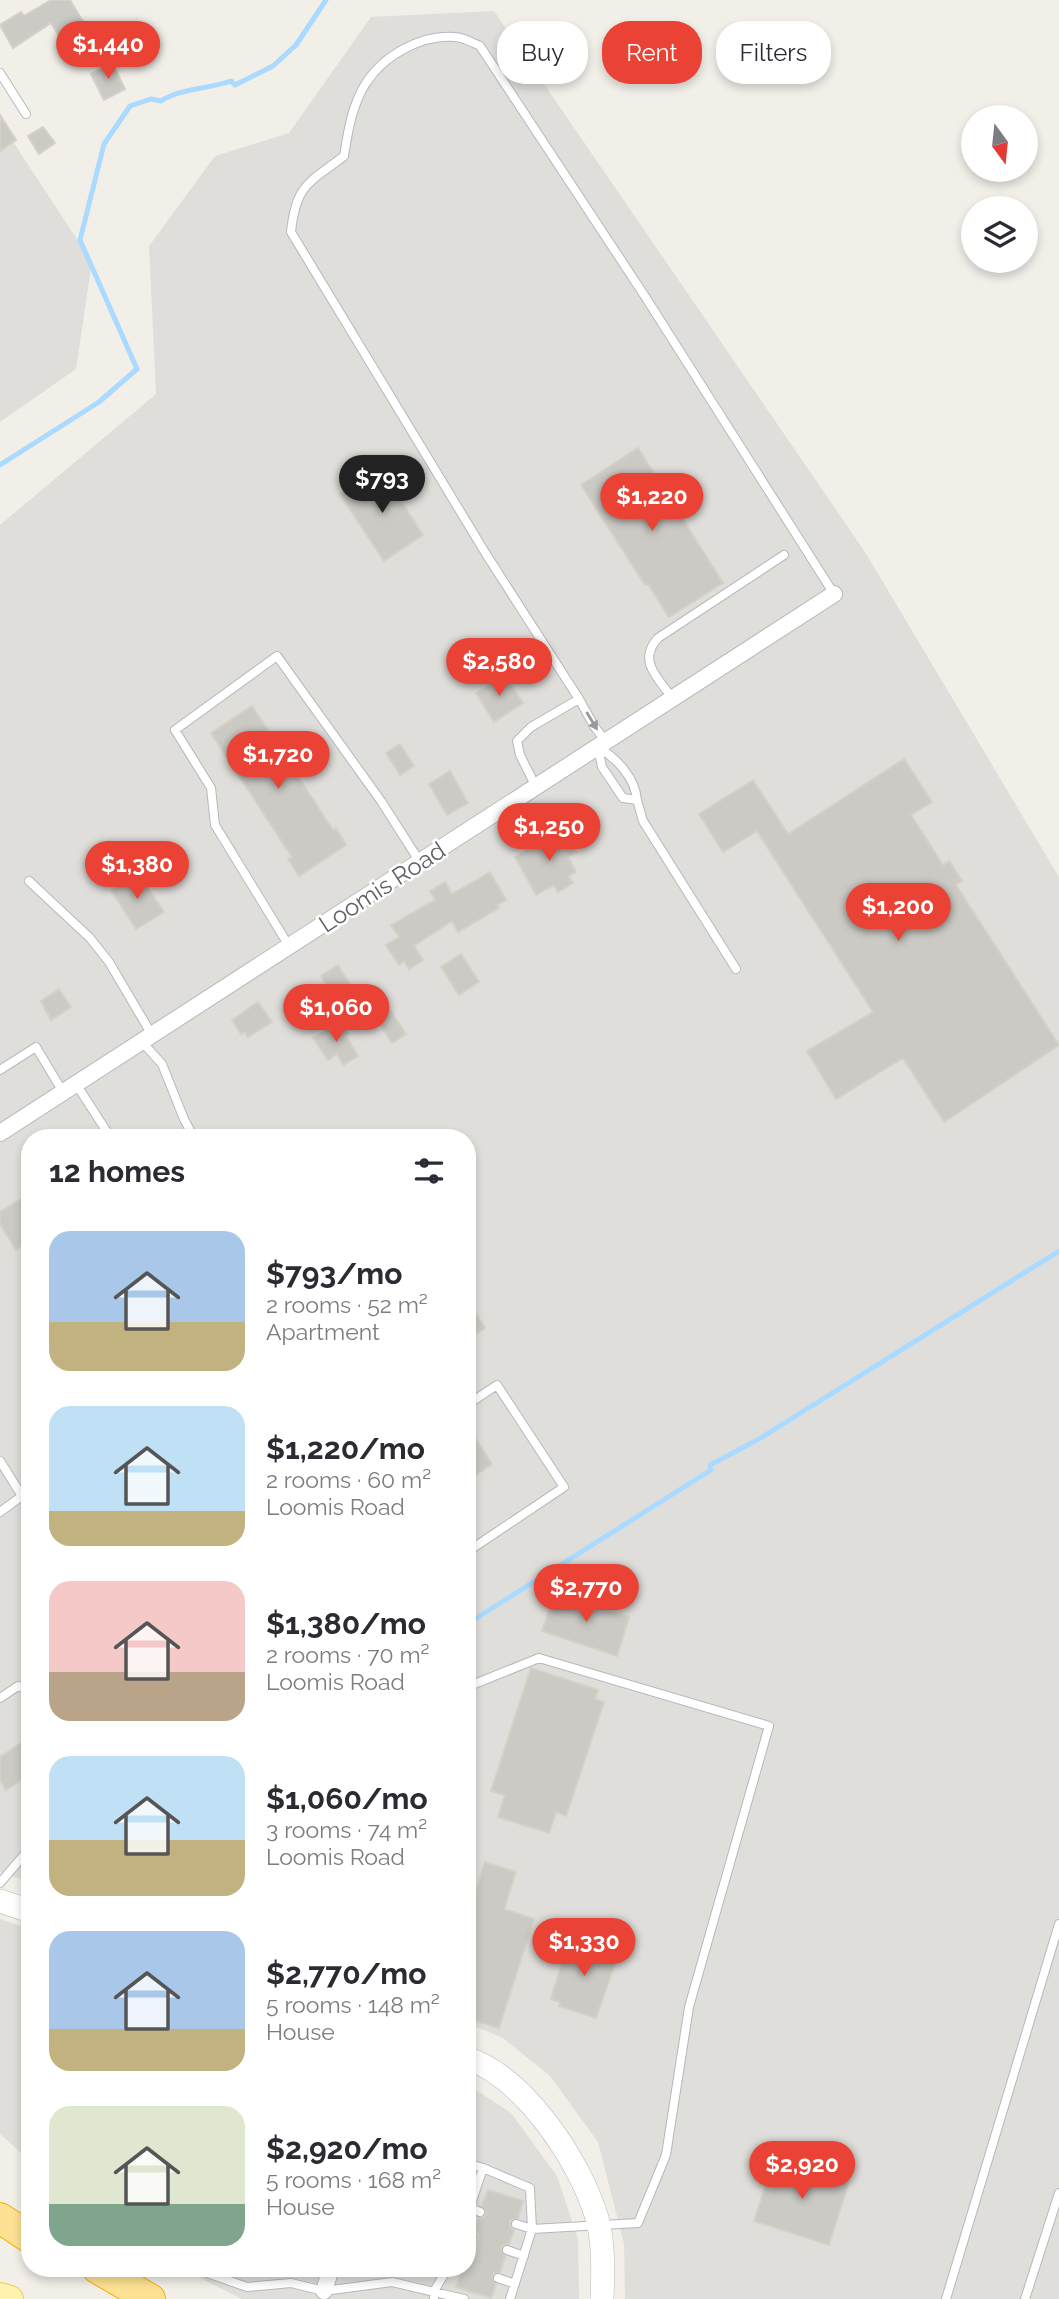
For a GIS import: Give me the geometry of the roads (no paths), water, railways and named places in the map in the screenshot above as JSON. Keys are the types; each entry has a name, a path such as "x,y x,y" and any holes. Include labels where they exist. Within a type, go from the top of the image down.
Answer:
{"highway":[{"path":"0,2218 21,2232"},
{"path":"112,2277 150,2299"}],"main road":[{"path":"0,2296 10,2299"}],"street":[{"name":"Loomis Road","path":"0,1133 834,594"},
{"path":"0,1901 21,1908"},
{"path":"476,2062 505,2077 533,2105 570,2158 597,2218 603,2269 602,2299"},
{"path":"324,2291 328,2277"}],"lane":[{"path":"736,969 643,821 636,789 602,744 579,699 472,532 291,232 293,211 302,189 344,156 350,119 366,82 392,55 424,39 457,37 481,46 646,298 834,594"},
{"path":"0,73 26,114"},
{"path":"673,699 649,665 651,647 659,638 785,555"},
{"path":"289,946 215,825 211,788 175,730 277,656 381,801 420,862"},
{"path":"536,787 520,755 517,741 531,727 579,699"},
{"path":"602,744 602,767 624,798 637,800"},
{"path":"29,881 90,938 109,962 162,1064 189,1129"},
{"path":"0,1070 36,1047 104,1129"},
{"path":"476,1399 497,1385 564,1488 476,1546"},
{"path":"0,1461 21,1494"},
{"path":"0,1511 21,1497"},
{"path":"476,1683 539,1658 769,1726 688,2007 666,2155 638,2223 532,2229 516,2224"},
{"path":"0,1698 18,1686 21,1687"},
{"path":"0,1883 21,1858"},
{"path":"946,2299 1059,1924"},
{"path":"476,2166 530,2188 532,2229 510,2299"},
{"path":"476,2189 483,2168"},
{"path":"1025,2299 1059,2193"},
{"path":"507,2250 524,2256"},
{"path":"219,2277 247,2287 291,2283 324,2291 392,2282 434,2295 464,2299"},
{"path":"434,2295 443,2277"},
{"path":"498,2278 515,2284"}],"waterway":[{"path":"0,465 99,402 137,369 80,240 104,144 130,106 151,99 161,101 177,94 231,81 235,85 273,66 296,45 326,0"},
{"path":"476,1618 711,1470 710,1465 759,1439 1059,1251"}]}
